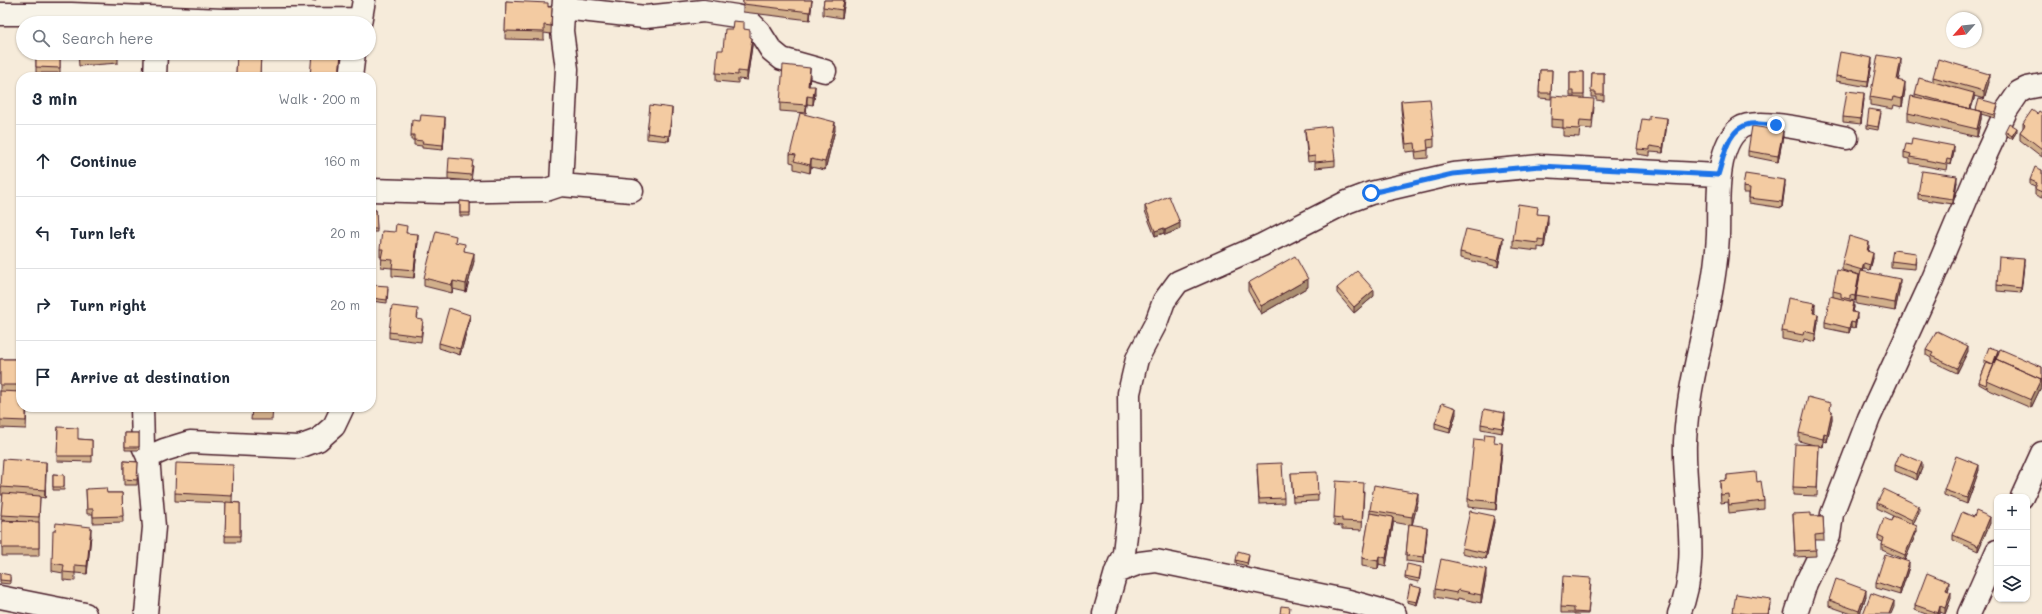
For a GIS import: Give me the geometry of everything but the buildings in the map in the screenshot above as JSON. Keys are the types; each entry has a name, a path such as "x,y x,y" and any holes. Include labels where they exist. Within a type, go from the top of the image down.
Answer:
{"street":[{"path":"561,185 567,69 562,31 564,4 645,17 703,11 736,16 747,19 759,31 771,50 782,60 825,71"},
{"path":"0,14 71,14 100,16"},
{"path":"316,16 362,14"},
{"path":"156,60 156,72"},
{"path":"352,72 353,60"},
{"path":"1796,614 1806,583 1829,536 1832,514 1869,418 1932,281 1977,174 2006,111 2019,92 2027,88 2042,85"},
{"path":"1679,614 1683,604 1689,570 1690,528 1685,442 1691,394 1718,236 1718,175 1731,137 1741,128 1750,124 1776,125 1847,138"},
{"path":"1104,614 1116,572 1124,553 1130,499 1131,454 1129,393 1137,359 1156,323 1164,301 1178,282 1262,246 1347,202 1371,193 1453,174 1540,166 1718,175"},
{"path":"376,190 441,192 546,190 561,185 632,191"},
{"path":"142,412 143,446 148,458 154,527 146,614"},
{"path":"148,458 164,450 190,442 299,447 318,440 334,426 341,412"},
{"path":"2023,494 2042,453"},
{"path":"1968,614 1994,558"},
{"path":"1116,572 1140,563 1156,561 1349,601 1395,614"},
{"path":"0,597 85,614"}],"route":[{"path":"1371,193 1407,186 1453,174 1540,166 1718,175 1731,137 1741,128 1750,124 1776,125"}]}
